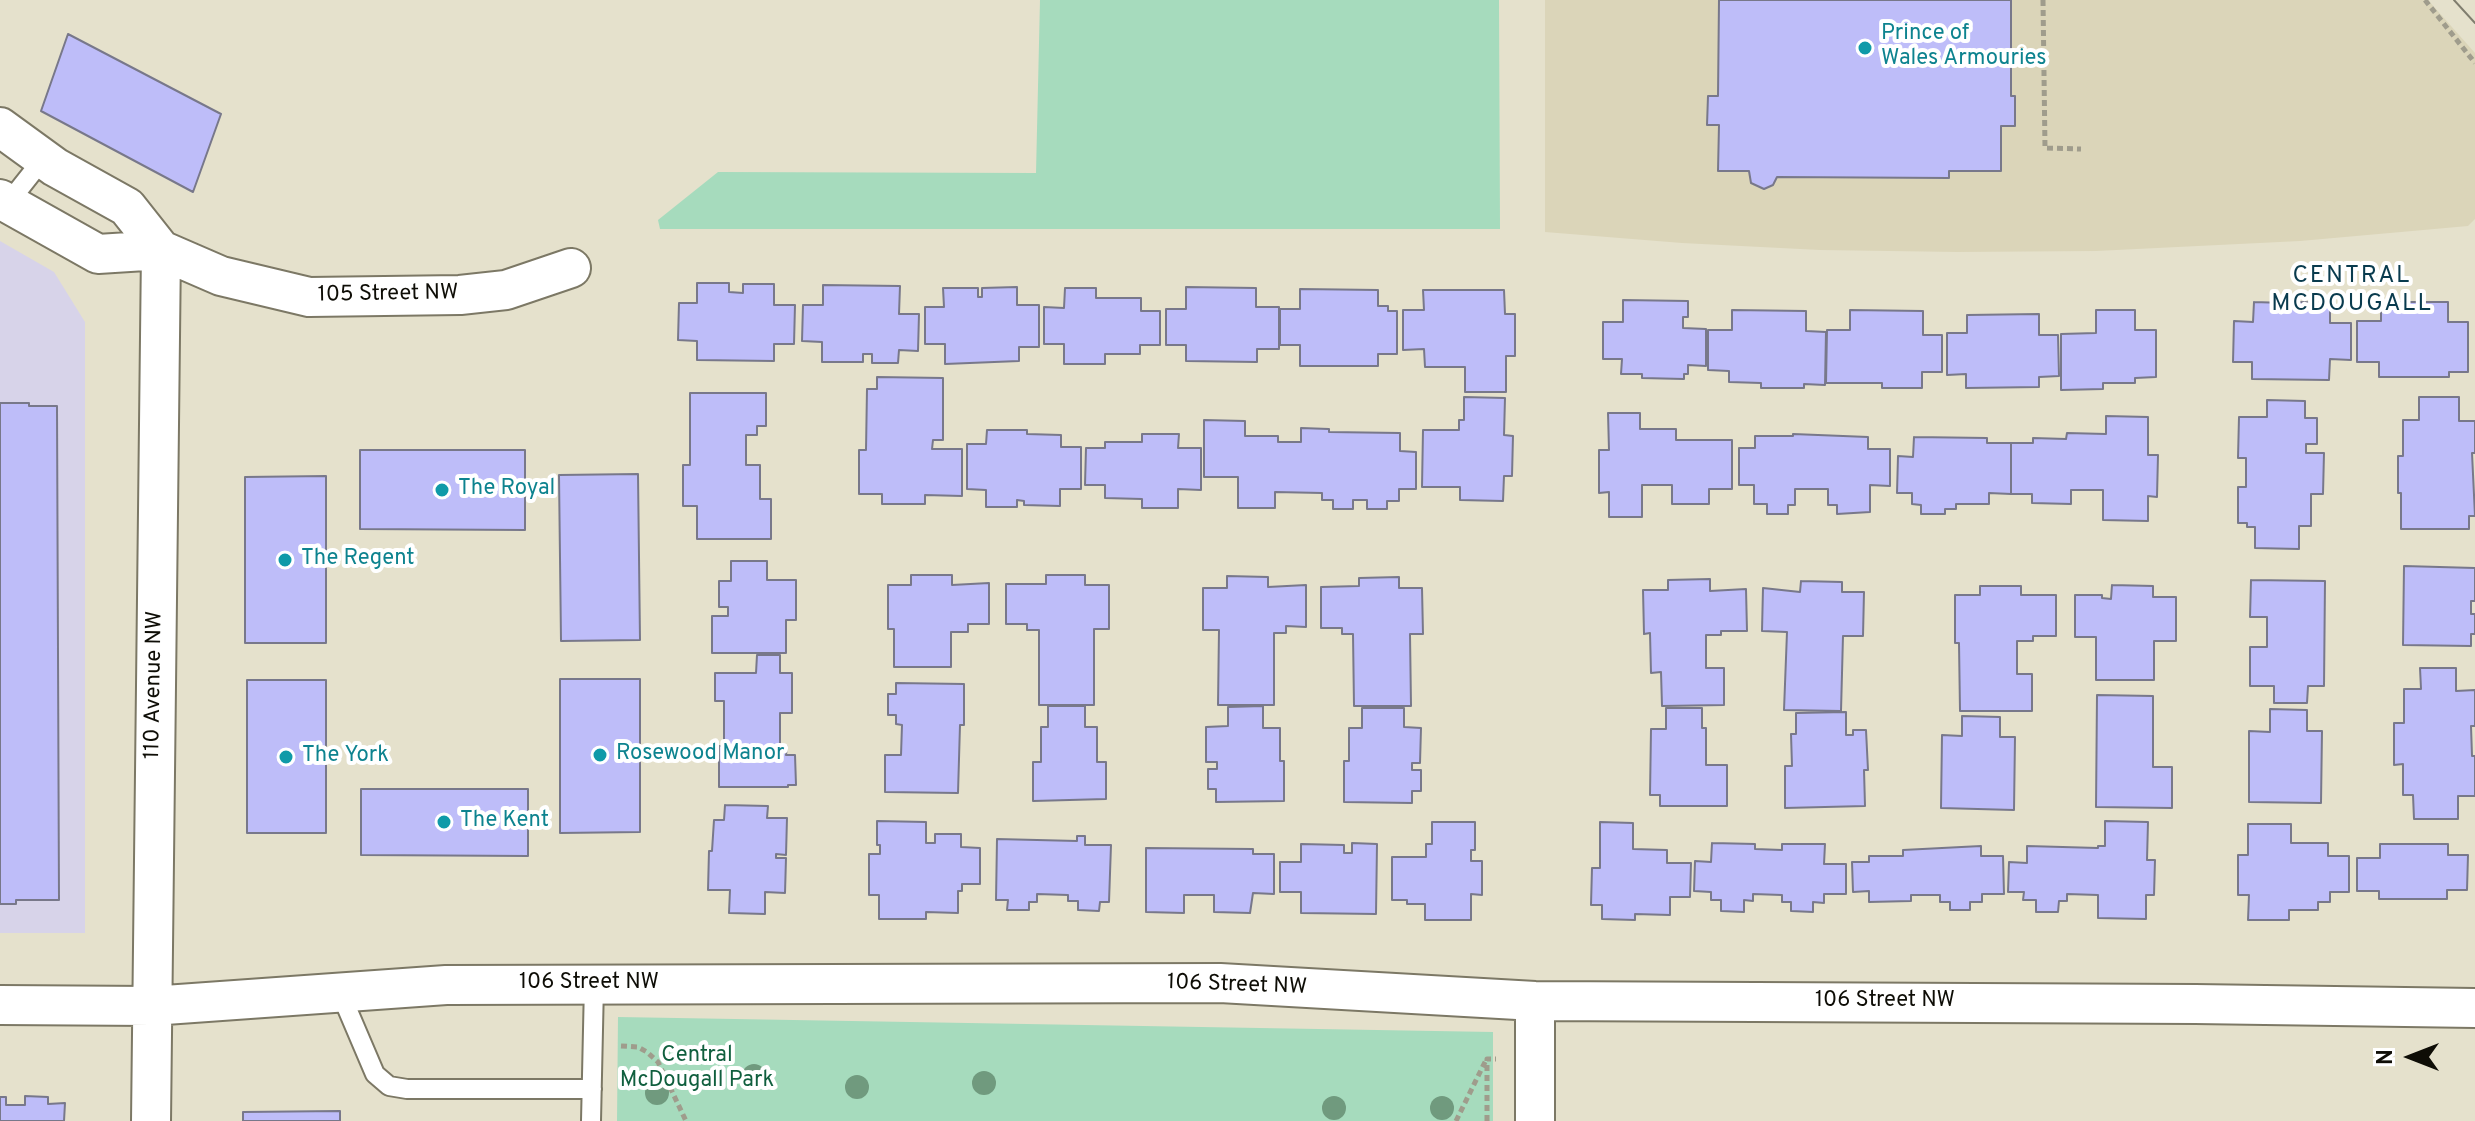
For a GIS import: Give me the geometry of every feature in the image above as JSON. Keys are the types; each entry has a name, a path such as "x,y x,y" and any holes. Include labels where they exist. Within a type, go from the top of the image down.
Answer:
{"street":[{"name":"105 Street NW","path":"0,127 43,159 127,207 161,250"},
{"name":"105 Street NW","path":"3,205 98,254 161,250 221,276 309,297 460,295 506,290 571,268"},
{"name":"110 Avenue NW","path":"151,1121 161,250"},
{"name":"106 Street NW","path":"0,1005 151,1006 446,985 1220,983 1535,1001 2475,1008"},
{"path":"1535,1001 1535,1121"}],"lane":[{"path":"3,205 43,159"},
{"path":"591,1121 594,984"},
{"path":"340,992 375,1074 389,1086 407,1089 592,1089"}],"path":[{"path":"2043,0 2045,148 2081,149"},
{"path":"2425,0 2475,63"},
{"path":"611,1046 638,1047 658,1062 686,1121"},
{"path":"1456,1121 1487,1059"}],"shaded area":[{"path":"1545,0 2428,0 2475,53 2475,219 2468,226 2300,241 2096,251 1820,250 1545,232"},
{"path":"0,241 54,272 85,322 85,933 0,933"}],"green space":[{"path":"1040,0 1499,0 1500,229 660,229 658,220 718,172 1036,173"},
{"name":"Central McDougall Park","path":"618,1017 1493,1032 1493,1121 617,1121"}],"building":[{"name":"Prince of Wales Armouries","path":"1719,0 2011,0 2011,96 2015,96 2015,126 2001,126 2001,171 1949,171 1949,178 1777,177 1773,185 1764,189 1751,183 1749,171 1718,171 1719,125 1707,125 1708,96 1718,96"},
{"path":"68,34 221,114 193,192 41,111"},
{"path":"697,283 729,283 729,292 743,293 743,284 774,284 774,305 795,305 794,344 774,344 774,361 697,360 697,341 678,340 679,303 697,303"},
{"path":"823,285 900,286 899,314 919,314 918,351 899,350 898,363 872,363 872,354 863,354 863,362 822,362 822,342 802,341 803,305 823,305"},
{"path":"1017,287 1017,305 1039,305 1039,347 1019,347 1019,361 945,364 945,344 925,344 925,307 944,307 943,288 978,288 978,297 982,297 982,288"},
{"path":"1186,287 1256,288 1256,307 1279,307 1279,349 1257,349 1257,362 1186,361 1186,345 1166,345 1166,309 1186,309"},
{"path":"1065,288 1096,288 1096,298 1141,298 1141,311 1160,311 1160,345 1140,345 1140,354 1105,354 1105,364 1064,364 1064,344 1044,344 1044,307 1064,308"},
{"path":"1300,289 1378,290 1378,306 1388,306 1388,311 1397,311 1397,354 1378,354 1378,366 1300,366 1300,345 1280,345 1280,309 1300,309"},
{"path":"1423,290 1504,290 1505,314 1515,314 1515,356 1506,356 1506,392 1465,392 1465,367 1425,367 1424,349 1403,350 1403,310 1424,310"},
{"path":"1623,300 1688,301 1688,317 1683,317 1683,328 1706,329 1706,366 1688,365 1688,374 1684,374 1684,379 1621,374 1622,359 1603,359 1603,322 1623,322"},
{"path":"2254,302 2285,303 2285,308 2299,308 2299,302 2330,303 2330,323 2351,323 2351,360 2330,359 2329,380 2252,379 2252,362 2233,362 2234,321 2253,322"},
{"path":"2381,302 2448,302 2448,322 2468,322 2468,372 2449,372 2449,377 2379,377 2379,362 2357,362 2357,321 2381,321"},
{"path":"1732,310 1806,311 1806,331 1826,332 1825,385 1761,388 1761,383 1729,382 1729,371 1708,370 1708,330 1732,330"},
{"path":"1850,310 1923,311 1923,335 1942,335 1942,372 1922,372 1922,388 1882,388 1882,383 1826,383 1827,330 1850,330"},
{"path":"2096,310 2135,310 2135,330 2156,330 2156,377 2135,378 2135,383 2103,383 2103,389 2061,390 2061,334 2096,333"},
{"path":"2039,314 2039,335 2058,335 2059,376 2039,377 2039,387 1966,388 1966,374 1947,375 1947,333 1967,333 1967,315"},
{"path":"877,377 943,378 943,440 933,440 932,449 962,449 962,496 925,495 925,504 882,504 882,494 859,494 859,450 866,450 867,389 877,389"},
{"path":"690,393 766,393 766,426 757,426 757,435 746,435 746,465 760,465 760,499 771,499 771,539 697,539 697,506 683,506 683,465 690,465"},
{"path":"1464,397 1505,398 1504,435 1513,436 1512,476 1504,476 1503,501 1460,500 1460,487 1422,487 1423,430 1459,430 1459,420 1464,420"},
{"path":"2419,397 2459,397 2459,421 2475,421 2475,453 2472,453 2475,516 2469,516 2469,529 2401,529 2398,456 2403,456 2403,420 2419,420"},
{"path":"2267,400 2305,401 2305,418 2317,418 2317,444 2306,444 2306,453 2324,453 2323,494 2311,494 2311,526 2299,526 2299,549 2255,548 2255,527 2238,523 2238,487 2246,487 2246,458 2238,458 2239,417 2267,417"},
{"path":"0,403 57,406 59,900 16,900 16,904 0,904"},
{"path":"1608,413 1640,413 1640,429 1676,429 1676,440 1732,440 1732,489 1709,489 1709,504 1672,504 1672,485 1642,485 1642,517 1609,517 1609,492 1599,493 1599,450 1609,450"},
{"path":"2106,416 2148,417 2148,455 2158,455 2157,497 2148,496 2148,521 2103,520 2103,490 2071,490 2071,504 2032,503 2032,494 2011,494 2011,443 2033,443 2033,438 2066,439 2067,433 2106,434"},
{"path":"1204,420 1245,421 1245,436 1278,436 1278,442 1301,442 1301,428 1329,429 1329,432 1400,433 1400,451 1416,452 1416,489 1399,489 1399,501 1387,501 1387,509 1367,509 1367,500 1353,500 1353,509 1333,509 1333,500 1322,500 1322,493 1275,492 1275,508 1238,508 1238,477 1204,477"},
{"path":"987,430 1027,430 1027,434 1061,435 1061,447 1081,447 1081,489 1060,489 1060,506 1024,505 1024,501 1017,500 1017,507 986,507 986,490 967,489 967,444 986,444"},
{"path":"1142,434 1179,434 1178,448 1201,448 1201,490 1178,489 1178,508 1142,508 1142,499 1105,498 1105,485 1085,485 1086,448 1105,448 1105,442 1142,442"},
{"path":"1755,436 1868,437 1868,449 1890,449 1890,486 1870,485 1870,512 1837,514 1837,505 1828,505 1828,489 1795,489 1795,505 1788,505 1788,514 1767,514 1767,504 1754,504 1754,485 1739,485 1739,448 1755,448"},
{"path":"1914,437 1987,438 1987,443 2011,443 2011,494 1989,493 1989,504 1956,504 1956,509 1945,509 1945,514 1921,514 1921,505 1912,504 1912,493 1897,493 1898,456 1913,457"},
{"name":"The Royal","path":"360,450 525,450 525,530 360,529"},
{"path":"638,474 640,640 561,641 559,475"},
{"name":"The Regent","path":"326,476 326,643 245,643 245,477"},
{"path":"731,561 767,561 767,580 796,580 796,620 786,620 786,653 712,653 712,616 728,616 728,607 719,607 719,581 731,581"},
{"path":"2404,566 2475,568 2475,601 2471,601 2471,614 2475,614 2475,634 2471,634 2471,646 2403,645"},
{"path":"911,575 952,575 952,585 989,583 989,624 968,624 968,632 951,632 951,667 894,667 894,629 888,629 888,585 911,585"},
{"path":"1046,575 1085,575 1085,585 1109,585 1109,629 1094,629 1094,705 1039,705 1039,630 1027,630 1027,624 1006,624 1006,584 1046,584"},
{"path":"1227,576 1268,577 1268,587 1306,585 1306,627 1286,626 1286,633 1274,633 1274,705 1218,705 1219,630 1203,630 1203,588 1227,588"},
{"path":"1399,577 1399,588 1422,588 1423,634 1410,634 1411,706 1354,706 1353,634 1342,634 1342,628 1321,628 1321,587 1359,586 1359,578"},
{"path":"1710,579 1710,591 1746,589 1747,631 1721,631 1721,635 1706,635 1706,668 1724,668 1724,705 1662,706 1661,672 1651,673 1650,633 1644,634 1643,590 1668,590 1668,580"},
{"path":"2251,580 2325,581 2324,686 2308,686 2307,703 2274,703 2274,686 2250,686 2250,647 2267,647 2267,617 2250,617"},
{"path":"1801,581 1842,582 1842,592 1864,592 1863,636 1843,636 1841,711 1784,710 1787,632 1762,631 1763,588 1800,592"},
{"path":"2112,585 2153,586 2153,597 2176,597 2176,641 2154,641 2154,680 2096,680 2096,637 2075,637 2075,595 2102,595 2102,598 2111,599"},
{"path":"1980,586 2021,586 2021,595 2056,595 2056,636 2033,636 2033,641 2017,641 2017,674 2032,674 2032,711 1960,711 1955,595 1980,595"},
{"path":"757,655 780,655 780,673 792,673 792,713 780,713 780,746 787,746 786,755 795,755 796,785 719,787 719,746 724,746 724,701 715,701 715,673 756,673"},
{"path":"2420,668 2456,668 2456,691 2475,690 2475,726 2471,726 2475,796 2458,796 2458,819 2414,819 2413,795 2403,795 2403,764 2394,765 2394,723 2404,723 2404,689 2421,689"},
{"name":"Rosewood Manor","path":"560,679 640,679 640,832 560,833"},
{"name":"The York","path":"247,680 326,680 326,833 247,833"},
{"path":"896,683 964,684 958,793 885,792 885,755 901,755 902,725 896,724 896,715 888,715 888,694 896,694"},
{"path":"2097,695 2153,696 2153,767 2172,767 2172,808 2096,807"},
{"path":"1048,706 1085,706 1085,727 1097,727 1097,762 1106,762 1106,799 1033,801 1033,762 1041,762 1041,727 1048,727"},
{"path":"1263,706 1263,728 1280,728 1284,801 1216,802 1216,789 1208,789 1208,769 1217,769 1217,762 1206,762 1206,727 1228,726 1228,707"},
{"path":"1362,708 1404,708 1404,727 1421,728 1420,763 1412,763 1412,770 1421,770 1421,791 1412,791 1412,803 1344,802 1344,761 1349,761 1349,728 1362,728"},
{"path":"1666,708 1702,708 1702,728 1706,728 1706,765 1727,765 1727,806 1660,806 1660,795 1650,795 1651,729 1666,729"},
{"path":"2270,709 2307,710 2307,731 2322,731 2321,803 2249,802 2249,731 2270,732"},
{"path":"1846,712 1846,735 1853,735 1853,730 1866,730 1868,770 1864,770 1865,806 1785,808 1785,766 1792,766 1791,734 1796,734 1796,713"},
{"path":"1962,716 2000,717 2000,737 2015,737 2014,810 1941,808 1942,735 1962,736"},
{"name":"The Kent","path":"361,789 528,789 528,856 361,855"},
{"path":"725,805 768,806 767,818 787,818 786,855 776,854 776,858 786,858 785,893 765,892 765,914 729,913 730,890 708,890 714,820 724,820"},
{"path":"877,821 926,822 926,843 935,843 935,834 961,834 961,847 980,848 980,884 962,884 962,891 958,891 958,913 926,912 926,919 879,919 879,895 869,895 869,854 880,854"},
{"path":"2105,821 2148,822 2147,860 2155,860 2154,895 2146,895 2146,919 2098,918 2098,895 2067,894 2067,901 2059,901 2058,912 2036,912 2036,900 2023,900 2024,892 2008,892 2009,862 2027,863 2027,846 2105,846"},
{"path":"1432,822 1475,822 1475,850 1471,850 1471,861 1482,861 1482,895 1471,894 1471,920 1425,920 1425,904 1392,900 1392,857 1426,857 1426,844 1432,844"},
{"path":"1600,822 1633,823 1633,849 1667,850 1667,863 1691,863 1690,897 1670,897 1670,915 1635,914 1635,920 1602,919 1602,905 1591,905 1592,868 1600,868"},
{"path":"2248,824 2291,824 2291,843 2328,843 2328,856 2349,856 2349,892 2330,892 2330,902 2318,902 2318,910 2289,910 2289,920 2248,920 2249,895 2238,895 2238,855 2248,855"},
{"path":"1077,836 1085,836 1085,845 1111,845 1109,902 1100,902 1099,911 1078,910 1078,901 1068,901 1068,895 1037,894 1037,902 1029,902 1029,910 1007,910 1008,900 996,900 997,839 1077,841"},
{"path":"1352,843 1377,844 1376,914 1301,913 1301,892 1280,892 1280,862 1301,862 1301,844 1344,845 1344,853 1352,853"},
{"path":"1712,843 1755,844 1755,849 1782,850 1782,844 1825,844 1824,864 1846,864 1846,894 1824,894 1824,903 1813,902 1813,912 1791,911 1791,902 1782,902 1782,895 1753,894 1753,901 1744,900 1744,912 1721,911 1721,900 1711,900 1711,892 1694,891 1695,861 1711,862"},
{"path":"2380,844 2448,844 2448,855 2468,855 2467,890 2447,890 2447,899 2379,899 2379,891 2357,891 2357,858 2380,858"},
{"path":"1981,846 1981,856 2003,856 2004,894 1982,894 1982,902 1970,902 1970,910 1950,910 1950,902 1940,902 1940,895 1911,895 1911,901 1869,902 1869,891 1853,892 1852,862 1869,862 1869,856 1903,856 1903,850"},
{"path":"1146,848 1253,849 1253,854 1274,854 1274,894 1253,893 1250,913 1214,912 1214,895 1184,895 1184,913 1146,912"},
{"path":"25,1096 48,1097 48,1104 65,1103 64,1121 0,1121 0,1097 6,1097 6,1105 25,1105"},
{"path":"340,1111 340,1121 243,1121 243,1112"}],"tram line":[{"path":"2454,0 2475,23"}],"place":[{"name":"Prince of Wales Armouries","path":"1865,48"},
{"name":"The Royal","path":"442,490"},
{"name":"The Regent","path":"285,560"},
{"name":"Rosewood Manor","path":"600,755"},
{"name":"The York","path":"286,757"},
{"name":"The Kent","path":"444,822"}],"district":[{"name":"CENTRAL MCDOUGALL","path":"2352,291"}]}
